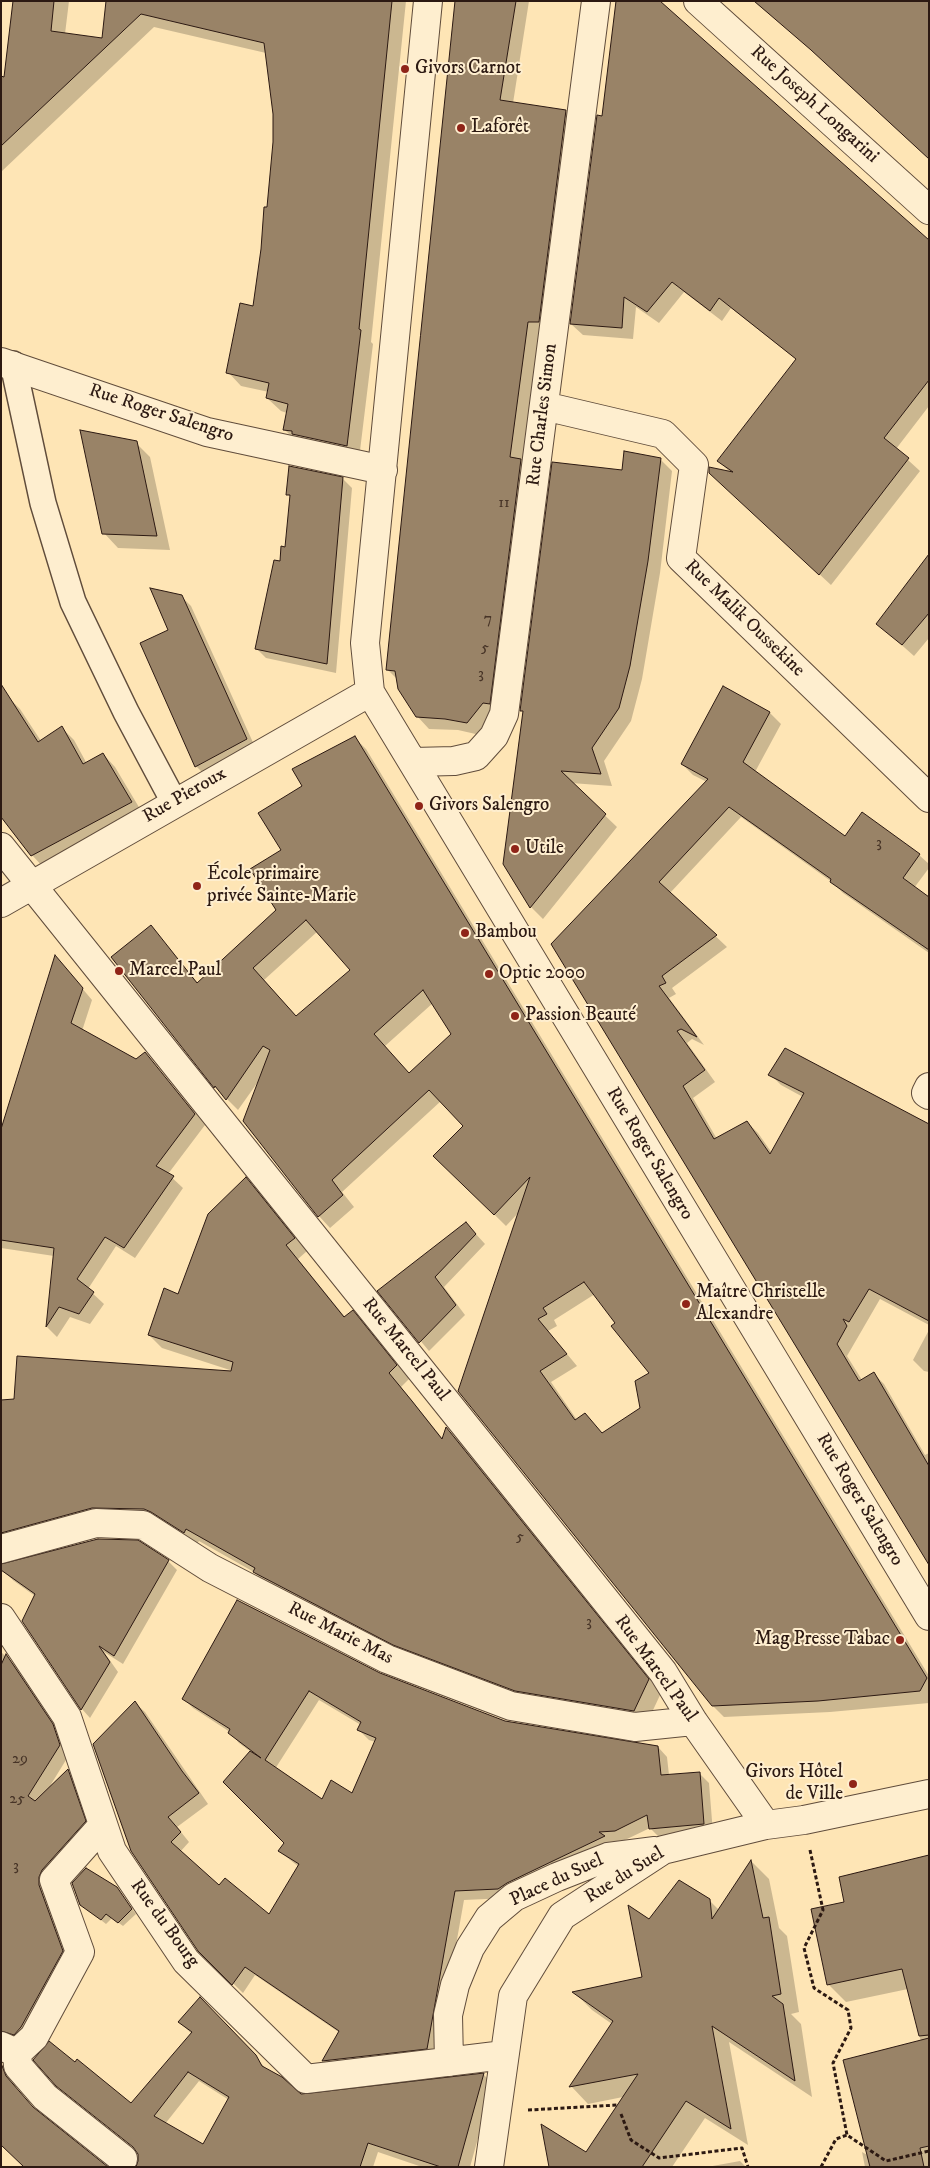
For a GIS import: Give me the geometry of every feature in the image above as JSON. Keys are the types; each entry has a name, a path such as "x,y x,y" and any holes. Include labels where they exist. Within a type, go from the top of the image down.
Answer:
{"street":[{"path":"370,692 364,643 383,470 428,1"},
{"name":"Rue Charles Simon","path":"413,762 454,761 476,756 494,736 504,714 596,1"},
{"name":"Rue Joseph Longarini","path":"698,1 929,210"},
{"path":"7,363 43,503 73,602 126,712 174,802"},
{"name":"Rue Roger Salengro","path":"7,363 207,432 383,470"},
{"name":"Rue Malik Oussekine","path":"544,406 663,434 694,465 681,558 929,798"},
{"name":"Rue Roger Salengro","path":"370,692 929,1616"},
{"name":"Rue Pieroux","path":"1,903 174,802 370,692"},
{"name":"Rue Marcel Paul","path":"1,847 662,1672 693,1721 766,1825"},
{"path":"929,1087 926,1093 929,1095"},
{"name":"Rue Marie Mas","path":"1,1549 96,1523 144,1525 210,1568 387,1659 511,1706 635,1727 693,1721"},
{"name":"Rue du Bourg","path":"1,1618 67,1717 112,1851 186,1961 306,2079 504,2055"},
{"name":"Rue du Suel","path":"489,2167 513,1996 562,1916 662,1850 766,1825 804,1820 929,1794"},
{"path":"103,1824 54,1880 80,1952 34,2037 9,2049 18,2066 46,2097 123,2159"},
{"name":"Place du Suel","path":"449,2062 448,2015 455,1984 470,1948 489,1918 514,1897 557,1877 608,1857 662,1850"}],"path":[{"path":"804,1820 823,1910 804,1948 814,1988 848,2010 851,2028 833,2063 847,2135 886,2161 929,2151"},
{"path":"496,2112 617,2105"},
{"path":"621,2114 631,2140 658,2158 742,2148 748,2167"},
{"path":"821,2167 836,2139 847,2135"}],"building":[{"path":"13,1 54,1 51,31 102,38 106,1 392,1 359,329 361,330 347,446 292,434 292,431 283,430 288,404 266,398 269,383 226,373 240,303 253,306 261,249 264,207 267,207 273,142 273,114 264,43 141,14 1,146 1,76 4,77"},
{"path":"455,1 516,1 500,100 566,110 539,322 528,322 510,457 521,459 490,704 483,703 467,723 416,717 398,689 395,671 386,670"},
{"path":"616,1 660,1 929,240 929,380 884,438 909,458 819,575 709,473 709,467 733,472 717,461 796,359 719,298 710,311 672,282 647,312 624,297 622,328 570,324 597,115 602,116"},
{"path":"754,1 929,1 929,159 811,50"},
{"path":"80,430 137,441 157,536 102,534"},
{"path":"624,451 661,458 648,561 630,666 619,708 592,748 601,774 561,771 606,814 530,908 503,864 523,711 520,711 552,462 622,470"},
{"path":"289,466 343,477 327,664 255,649 274,560 280,561 281,546 285,547 290,495 286,495"},
{"path":"929,554 929,613 902,645 876,624"},
{"path":"150,588 182,595 247,739 195,767 140,643 168,630"},
{"path":"1,684 38,742 62,726 83,764 103,753 132,802 31,856 1,817"},
{"path":"723,686 770,712 743,762 845,836 862,812 920,854 903,878 929,897 929,950 830,882 831,879 729,807 659,882 717,935 662,976 666,983 659,986 697,1037 681,1029 677,1031 705,1070 683,1086 714,1139 747,1121 770,1154 804,1093 768,1075 785,1048 929,1124 929,1321 869,1289 849,1322 843,1319 847,1326 837,1344 859,1381 874,1372 929,1466 929,1565 551,944 708,779 681,764"},
{"path":"355,736 927,1678 920,1691 818,1701 712,1706 458,1391 530,1177 494,1215 433,1156 463,1126 429,1090 332,1180 343,1195 318,1217 243,1121 270,1050 263,1046 226,1100 215,1086 214,1088 111,957 151,925 197,983 276,910 250,869 281,850 258,813 302,786 292,769","holes":["306,920 350,970 296,1016 253,968","423,990 451,1034 409,1073 374,1034","584,1282 615,1323 611,1326 649,1373 635,1381 640,1408 602,1433 585,1413 575,1420 540,1371 567,1354 538,1319 547,1314 543,1308"]},
{"path":"55,955 83,988 71,1023 136,1059 145,1052 195,1114 156,1166 174,1176 124,1248 105,1237 77,1279 94,1292 79,1314 59,1307 46,1327 54,1248 1,1240 1,1129"},
{"path":"246,1177 295,1238 286,1245 344,1317 353,1310 397,1365 389,1373 442,1439 446,1427 649,1679 634,1711 515,1691 393,1645 253,1572 255,1568 186,1529 184,1533 144,1509 92,1508 1,1533 1,1400 14,1399 17,1356 231,1371 233,1362 148,1335 164,1288 178,1294 208,1214"},
{"path":"466,1222 476,1234 435,1277 456,1305 419,1343 377,1291"},
{"path":"98,1539 138,1540 169,1560 114,1656 99,1646 110,1662 81,1710 22,1621 35,1594 1,1570 1,1564"},
{"path":"237,1600 380,1673 505,1721 658,1746 661,1775 700,1772 704,1824 649,1829 647,1815 615,1831 599,1832 605,1836 498,1889 455,1891 427,2049 322,2061 339,2031 245,1967 232,1985 198,1951 131,1851 93,1744 135,1701 199,1793 168,1817 181,1832 171,1842 219,1885 225,1878 269,1914 299,1864 278,1851 284,1843 223,1782 250,1751 261,1758 228,1733 230,1729 182,1699","holes":["309,1691 361,1722 357,1730 376,1738 352,1793 331,1780 322,1799 265,1760"]},
{"path":"6,1654 53,1724 60,1745 28,1796 35,1801 68,1769 86,1821 42,1870 39,1877 39,1885 63,1951 21,2027 14,2035 1,2031 1,1665"},
{"path":"929,1855 929,2035 919,2036 902,1969 827,1985 811,1909 844,1902 839,1877"},
{"path":"751,1860 763,1918 769,1917 781,1994 772,1996 783,2004 795,2081 712,2026 731,2129 686,2101 642,2167 549,2167 541,2124 586,2152 638,2074 569,2087 613,2021 572,1992 642,1977 628,1905 649,1919 679,1880 710,1899 712,1919"},
{"path":"86,1868 117,1887 132,1909 118,1923 106,1914 101,1920 80,1905 72,1883"},
{"path":"200,1997 256,2055 262,2066 282,2077 301,2094 484,2073 458,2167 441,2167 368,2143 360,2167 136,2167 138,2154 133,2147 56,2086 33,2060 49,2041 75,2062 77,2059 131,2103 192,2032 178,2022","holes":["188,2072 229,2097 203,2144 154,2116"]},
{"path":"929,2038 929,2146 920,2148 924,2167 870,2167 843,2060"},
{"path":"1,2063 6,2076 33,2107 108,2167 24,2167 1,2145"}],"place":[{"name":"Givors Carnot","path":"405,69"},
{"name":"Laforêt","path":"461,128"},
{"name":"Givors Salengro","path":"419,806"},
{"name":"Utile","path":"515,849"},
{"name":"École primaire privée Sainte-Marie","path":"197,886"},
{"name":"Bambou","path":"465,933"},
{"name":"Marcel Paul","path":"119,971"},
{"name":"Optic 2000","path":"489,974"},
{"name":"Passion Beauté","path":"515,1016"},
{"name":"Maître Christelle Alexandre","path":"686,1304"},
{"name":"Mag Presse Tabac","path":"900,1640"},
{"name":"Givors Hôtel de Ville","path":"853,1784"}]}
